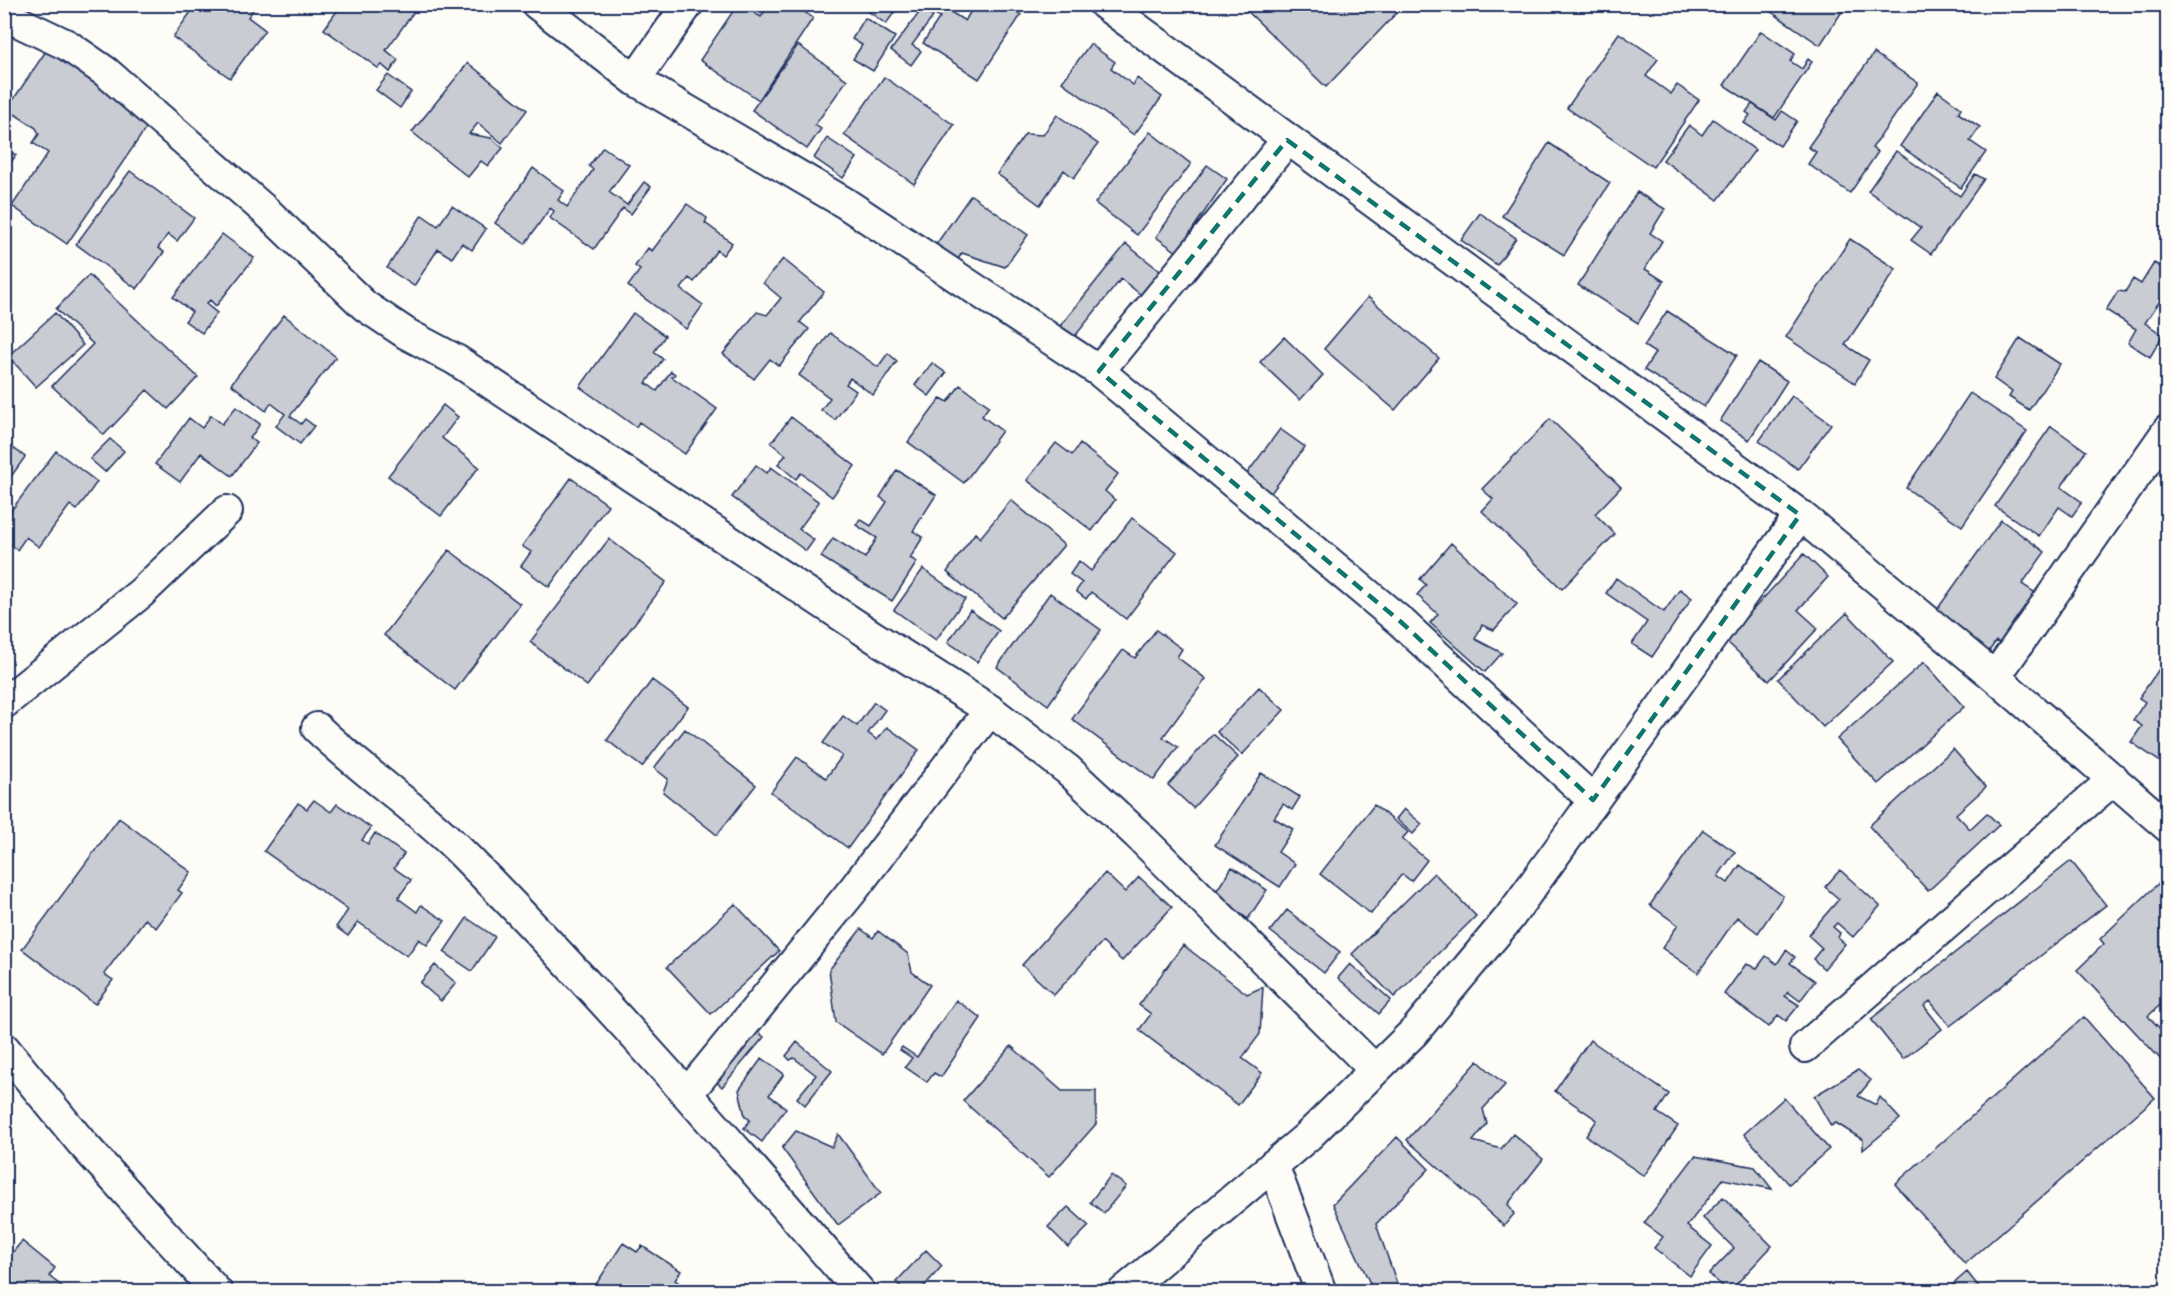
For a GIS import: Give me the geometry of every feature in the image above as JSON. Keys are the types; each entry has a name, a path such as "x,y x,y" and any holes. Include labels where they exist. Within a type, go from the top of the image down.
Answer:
{"street":[{"path":"537,4 635,80 845,203 1099,371 1401,621 1593,801"},
{"path":"635,80 688,4"},
{"path":"1104,4 1800,515 1995,677 2168,827"},
{"path":"4,15 67,45 106,72 268,213 365,306 407,334 456,360 874,637 990,710 1068,770 1137,834 1375,1070"},
{"path":"1099,371 1287,140"},
{"path":"1995,677 2162,447"},
{"path":"4,703 141,593 227,511"},
{"path":"1123,1292 1308,1136 1414,1032 1509,918 1800,515"},
{"path":"688,1093 853,890 990,710"},
{"path":"317,728 354,763 462,854 688,1093 860,1292"},
{"path":"1804,1047 2114,779"},
{"path":"4,1048 81,1143 217,1292"},
{"path":"1273,1165 1321,1292"}],"highlighted area":[{"path":"1287,140 1800,515 1593,800 1401,622 1099,371"}],"building":[{"path":"186,4 257,4 248,17 265,30 230,78 173,37 193,9"},
{"path":"342,4 402,4 413,13 386,50 398,60 390,72 382,65 378,68 324,29"},
{"path":"732,4 752,4 748,9 761,17 769,4 793,4 813,18 759,100 700,60 736,7"},
{"path":"868,4 900,4 886,24 865,9"},
{"path":"934,4 954,4 949,11 965,21 975,4 1005,4 1021,15 979,79 923,43 940,17 930,11"},
{"path":"1240,4 1405,4 1326,87"},
{"path":"1765,4 1847,4 1820,45 1764,7"},
{"path":"922,9 933,17 912,45 921,51 911,65 891,50"},
{"path":"865,18 895,37 873,71 853,59 862,45 852,39"},
{"path":"1761,31 1795,54 1790,61 1802,69 1808,59 1812,62 1774,118 1724,85"},
{"path":"1619,33 1658,59 1646,76 1671,94 1677,85 1699,100 1653,167 1567,108"},
{"path":"1090,44 1115,62 1111,68 1133,85 1137,78 1162,97 1134,135 1062,82"},
{"path":"50,45 155,115 67,244 12,206 48,153 33,143 39,134 36,128 7,109"},
{"path":"798,45 847,80 815,125 821,129 807,149 752,110"},
{"path":"1874,53 1918,83 1872,148 1878,152 1850,193 1808,164 1816,152 1808,147"},
{"path":"468,63 527,110 502,143 478,123 469,134 491,138 503,148 488,166 481,161 468,177 412,132"},
{"path":"388,75 411,92 400,108 376,90"},
{"path":"884,77 954,125 914,184 844,135"},
{"path":"1938,91 1961,108 1958,113 1980,127 1970,141 1986,152 1961,188 1900,146"},
{"path":"1752,104 1776,120 1782,111 1797,121 1780,146 1744,123 1750,115 1746,112"},
{"path":"1057,115 1098,144 1074,178 1064,170 1040,205 997,174 1025,134 1043,135"},
{"path":"1713,119 1755,150 1718,200 1663,160 1689,125 1702,135"},
{"path":"1150,132 1191,164 1137,235 1095,203"},
{"path":"827,138 857,158 843,178 814,158"},
{"path":"1549,143 1610,183 1564,255 1502,216"},
{"path":"603,147 629,165 609,192 627,205 644,182 651,187 631,214 623,208 594,249 550,218 554,211 550,208 525,244 495,223 533,168 564,191 558,200 567,207 593,170 589,166"},
{"path":"4,148 16,155 4,173"},
{"path":"1896,151 1960,196 1975,174 1984,179 1931,254 1911,240 1921,228 1868,191"},
{"path":"1207,165 1227,179 1177,252 1156,237"},
{"path":"130,171 194,218 177,241 168,234 158,248 164,252 137,289 76,244"},
{"path":"1637,192 1665,209 1650,233 1662,241 1645,269 1664,281 1638,323 1578,285"},
{"path":"971,195 1028,235 1005,267 962,253 954,265 932,250"},
{"path":"687,204 707,218 705,223 732,243 723,255 717,250 694,282 689,278 681,289 703,305 686,329 628,286 640,270 635,266 648,248 652,251"},
{"path":"452,206 486,229 472,250 462,243 452,258 438,249 414,286 387,268 422,215 438,226"},
{"path":"1480,213 1516,238 1497,265 1461,240"},
{"path":"222,234 254,258 216,306 210,300 206,304 217,313 202,333 185,321 192,312 173,297"},
{"path":"1850,239 1896,269 1845,345 1869,360 1855,383 1786,337"},
{"path":"1126,244 1164,274 1145,298 1121,279 1071,341 1057,330"},
{"path":"783,259 824,292 800,322 809,329 779,366 770,359 754,379 723,354 757,312 767,315 781,298 763,283"},
{"path":"2154,263 2168,271 2168,301 2162,298 2145,323 2163,335 2150,357 2128,343 2136,329 2106,310 2118,291 2125,292 2133,279 2141,284"},
{"path":"89,275 198,377 168,409 147,390 104,435 52,386 93,344 56,309"},
{"path":"1368,297 1439,358 1395,410 1324,349"},
{"path":"1667,311 1737,355 1704,407 1644,370 1655,353 1644,346"},
{"path":"55,313 83,345 36,387 8,356"},
{"path":"633,313 665,336 654,352 663,359 646,383 657,391 671,371 675,374 672,377 717,409 685,454 639,422 636,427 580,387"},
{"path":"284,315 336,357 290,416 301,424 305,419 314,426 300,444 276,426 285,414 271,403 266,411 231,384"},
{"path":"830,333 878,367 888,353 897,361 873,395 850,378 846,384 856,391 835,420 821,410 830,398 799,375"},
{"path":"1284,337 1323,375 1300,400 1260,362"},
{"path":"2020,338 2060,364 2029,410 2009,397 2012,392 1994,379"},
{"path":"1758,362 1787,381 1749,440 1720,421"},
{"path":"932,363 946,373 929,396 915,385"},
{"path":"960,385 989,406 982,416 1002,431 964,483 908,442 941,398 948,402"},
{"path":"1970,393 2027,431 1962,526 1906,488"},
{"path":"1792,396 1831,424 1798,469 1759,441"},
{"path":"443,405 458,417 442,438 479,467 441,516 388,476"},
{"path":"236,407 260,424 250,438 257,443 232,476 201,453 180,482 155,464 189,418 202,428 211,415 222,424"},
{"path":"791,417 855,466 832,497 801,473 796,479 778,464 786,455 771,443"},
{"path":"1550,419 1621,487 1595,514 1615,534 1562,589 1482,511 1493,499 1482,489"},
{"path":"2051,426 2086,451 2061,487 2082,502 2072,516 2059,507 2039,536 1995,506"},
{"path":"1280,429 1305,447 1271,493 1246,475"},
{"path":"110,439 124,451 105,472 90,459"},
{"path":"4,441 25,457 5,485 4,485"},
{"path":"1056,443 1072,455 1080,444 1118,474 1105,491 1115,500 1092,531 1027,480"},
{"path":"56,451 97,482 77,510 70,505 39,547 26,537 17,550 4,540 4,520"},
{"path":"756,465 767,473 771,467 819,502 799,529 814,540 806,551 732,497"},
{"path":"897,470 936,495 913,531 923,537 910,558 917,562 892,601 821,557 833,538 865,558 877,538 856,525 860,519 871,526 887,502 880,497"},
{"path":"571,478 608,505 549,587 521,566 531,552 522,546"},
{"path":"1011,500 1064,545 1002,618 947,572 975,533 980,538"},
{"path":"1132,518 1177,552 1126,619 1091,592 1086,599 1076,591 1082,583 1070,574 1079,561 1091,571"},
{"path":"2001,520 2045,552 2022,584 2040,596 2004,646 1996,641 1985,657 1931,618"},
{"path":"609,539 666,582 587,686 530,642"},
{"path":"1451,543 1517,604 1494,630 1482,625 1475,639 1502,653 1485,672 1430,623 1438,614 1417,595 1426,585 1420,579"},
{"path":"449,550 520,604 455,690 384,635"},
{"path":"1804,554 1828,577 1798,610 1818,628 1769,681 1725,640"},
{"path":"923,569 965,599 936,640 894,610"},
{"path":"1616,578 1664,612 1680,589 1692,598 1652,657 1632,644 1647,622 1606,593"},
{"path":"1050,593 1101,630 1048,705 997,667"},
{"path":"970,610 999,631 977,662 948,642"},
{"path":"1847,613 1893,662 1823,727 1778,679"},
{"path":"1156,630 1182,649 1177,657 1206,679 1163,737 1178,747 1154,780 1072,719 1123,650 1135,658"},
{"path":"1924,662 1964,707 1878,784 1837,739"},
{"path":"2159,669 2168,675 2168,767 2131,742 2142,726 2133,720 2145,702 2139,698"},
{"path":"652,680 688,707 642,767 607,740"},
{"path":"1259,687 1284,710 1242,755 1217,732"},
{"path":"874,702 885,710 868,733 877,740 887,727 919,750 848,848 771,792 797,757 826,778 842,756 823,743 843,716 857,726"},
{"path":"685,729 756,785 717,835 663,792 668,779 654,768"},
{"path":"1213,734 1238,757 1193,808 1168,785"},
{"path":"1953,749 1986,787 1956,814 1970,829 1987,813 1999,825 1928,891 1869,826"},
{"path":"1261,773 1300,797 1292,810 1283,804 1274,818 1293,829 1278,852 1295,864 1280,887 1215,845"},
{"path":"314,800 331,812 337,804 371,828 362,840 368,844 375,833 404,854 394,868 411,880 398,898 417,912 421,905 445,921 427,945 419,939 407,956 358,922 348,936 336,927 348,910 264,851 298,803 307,809"},
{"path":"1374,805 1408,832 1402,839 1427,860 1411,881 1402,874 1371,914 1320,874"},
{"path":"1404,809 1422,824 1413,834 1396,819"},
{"path":"119,818 191,872 178,890 182,893 156,928 145,919 104,974 113,980 95,1004 22,949"},
{"path":"1703,830 1735,852 1718,876 1728,883 1740,865 1783,896 1758,933 1737,917 1698,973 1662,948 1678,925 1650,905"},
{"path":"2071,861 2106,905 1950,1026 1930,1001 1924,1006 1942,1029 1903,1059 1871,1019"},
{"path":"1232,867 1267,890 1248,919 1213,896"},
{"path":"1840,870 1880,906 1853,937 1837,923 1833,927 1840,933 1838,938 1845,944 1824,969 1813,959 1822,948 1808,935 1839,899 1825,887"},
{"path":"1105,873 1125,892 1139,877 1172,907 1122,961 1102,942 1054,995 1022,965"},
{"path":"1434,873 1476,916 1394,997 1352,954"},
{"path":"2163,879 2168,884 2168,998 2148,1016 2168,1037 2166,1065 2077,970 2104,944 2100,939"},
{"path":"735,904 779,951 711,1014 667,967"},
{"path":"1287,910 1340,952 1324,973 1270,931"},
{"path":"467,918 495,937 472,971 444,952"},
{"path":"861,929 873,938 878,931 908,954 912,972 930,985 882,1054 836,1022 829,970"},
{"path":"1183,945 1247,994 1263,987 1260,1034 1242,1058 1262,1073 1238,1105 1139,1030 1151,1014 1139,1005"},
{"path":"1786,950 1795,957 1790,963 1815,981 1800,1001 1788,992 1785,996 1799,1005 1786,1021 1778,1015 1769,1027 1724,994 1746,964 1757,968 1766,956 1777,964"},
{"path":"1350,964 1391,1000 1379,1014 1338,978"},
{"path":"435,965 456,983 441,1001 420,983"},
{"path":"956,1000 981,1018 941,1077 934,1073 927,1082 905,1067 912,1058 900,1050 902,1047 917,1057"},
{"path":"2084,1017 2155,1098 1965,1264 1895,1184"},
{"path":"751,1026 764,1037 722,1087 710,1076"},
{"path":"1590,1040 1669,1094 1657,1112 1678,1126 1644,1176 1586,1136 1597,1120 1555,1091"},
{"path":"797,1042 832,1071 805,1105 797,1098 816,1075 794,1058 790,1060 786,1056"},
{"path":"1011,1046 1062,1091 1096,1091 1096,1124 1049,1177 963,1101"},
{"path":"762,1058 784,1074 769,1095 786,1108 762,1142 744,1128 750,1120 745,1116 739,1090"},
{"path":"1478,1061 1505,1085 1483,1109 1487,1124 1473,1141 1501,1149 1513,1134 1543,1159 1508,1204 1514,1214 1504,1226 1407,1140"},
{"path":"1858,1070 1871,1080 1858,1096 1876,1105 1880,1097 1900,1119 1863,1150 1863,1140 1836,1123 1831,1126 1814,1096"},
{"path":"1784,1098 1829,1149 1789,1184 1744,1134"},
{"path":"796,1131 832,1147 838,1134 881,1193 838,1225 782,1148"},
{"path":"1397,1137 1429,1169 1376,1224 1400,1292 1374,1292 1333,1204"},
{"path":"1695,1156 1755,1167 1772,1189 1723,1179 1687,1226 1712,1246 1690,1276 1654,1248 1663,1237 1644,1223"},
{"path":"1111,1175 1126,1186 1104,1213 1090,1202"},
{"path":"1723,1197 1772,1246 1729,1292 1709,1274 1734,1248 1703,1218"},
{"path":"1068,1207 1089,1226 1068,1247 1048,1227"},
{"path":"22,1241 55,1268 49,1276 69,1292 4,1292 4,1263"},
{"path":"623,1243 637,1252 642,1246 681,1271 675,1280 692,1292 591,1292"},
{"path":"926,1250 942,1266 919,1292 906,1292 896,1282"},
{"path":"1967,1272 1983,1292 1944,1292"}]}
